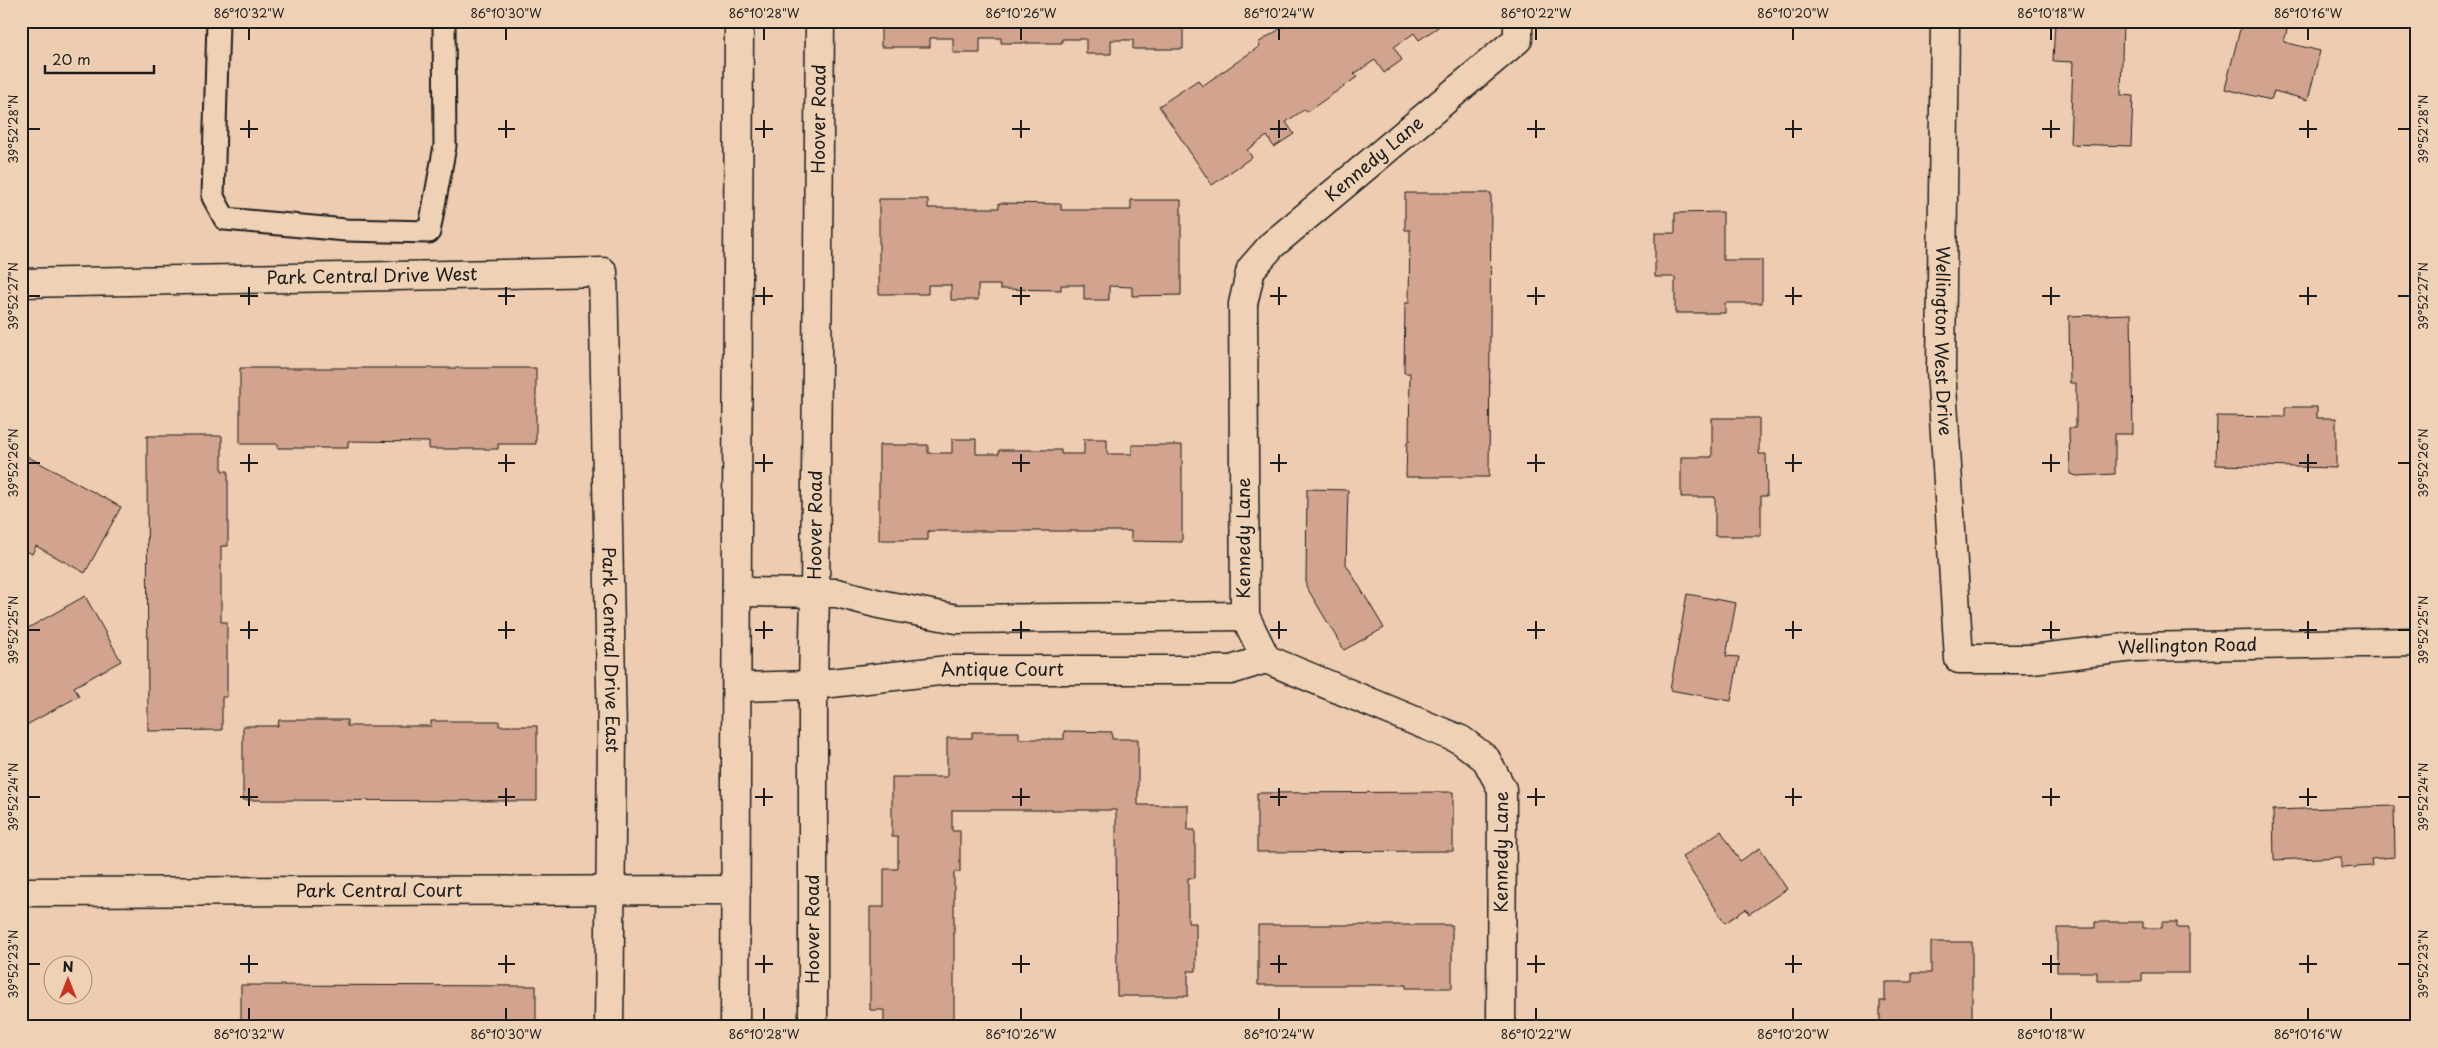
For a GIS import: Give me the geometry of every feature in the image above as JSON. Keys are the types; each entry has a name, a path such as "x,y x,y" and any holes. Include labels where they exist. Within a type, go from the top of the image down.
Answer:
{"street":[{"path":"735,1027 739,21"},
{"name":"Hoover Road","path":"813,1027 813,685 816,593 820,21"},
{"name":"Kennedy Lane","path":"1501,1027 1502,789 1486,759 1461,740 1266,660 1245,616 1243,304 1251,269 1272,245 1518,39 1518,21"},
{"name":"Wellington West Drive","path":"1944,21 1941,370 1959,660"},
{"name":"Park Central Drive West","path":"21,283 603,272"},
{"name":"Park Central Drive East","path":"603,272 612,735 609,1027"},
{"path":"737,592 837,593 879,604 957,619 1245,616"},
{"name":"Wellington Road","path":"1959,660 2032,659 2134,648 2417,642"},
{"name":"Antique Court","path":"737,687 813,685 948,670 1231,670 1266,660"},
{"name":"Park Central Court","path":"21,892 610,892 736,890"}],"lane":[{"path":"218,21 213,197 225,219 346,230 429,232 445,146 444,21"}],"building":[{"path":"881,21 1183,21 1183,49 1133,49 1133,40 1111,40 1111,54 1086,54 1086,39 1062,39 1062,43 1001,43 1001,38 980,38 980,53 953,53 953,38 930,38 930,47 881,47"},
{"path":"1292,21 1447,21 1419,40 1414,33 1394,47 1402,60 1384,73 1375,60 1354,74 1357,77 1307,112 1305,109 1286,122 1294,134 1274,147 1267,136 1247,150 1252,157 1212,185 1159,106 1198,80 1202,86 1260,46 1258,43"},
{"path":"2055,21 2123,21 2121,95 2133,96 2131,146 2070,144 2073,62 2053,61"},
{"path":"2242,21 2289,21 2284,42 2320,51 2308,100 2274,91 2271,100 2225,89"},
{"path":"1405,193 1491,193 1489,477 1406,477 1407,442 1409,442 1410,373 1404,373 1405,303 1409,303 1410,230 1405,230"},
{"path":"879,199 928,199 928,208 999,208 999,203 1061,204 1061,210 1131,210 1131,200 1181,200 1181,295 1132,296 1132,287 1109,286 1109,300 1084,300 1084,285 1061,285 1061,290 1000,289 1000,285 978,285 978,300 951,300 951,285 928,285 928,294 879,294"},
{"path":"1723,212 1723,260 1762,260 1762,303 1725,303 1725,313 1675,313 1675,277 1655,277 1655,233 1675,233 1675,213"},
{"path":"2131,314 2133,434 2115,434 2115,474 2077,476 2070,474 2069,428 2076,428 2076,383 2070,383 2069,316"},
{"path":"240,368 536,368 536,444 498,444 498,449 429,449 429,442 348,441 348,448 278,448 278,444 240,444"},
{"path":"2285,407 2317,407 2317,418 2336,418 2336,468 2216,465 2217,416 2285,417"},
{"path":"1712,418 1759,418 1759,454 1766,454 1767,496 1761,496 1761,536 1715,536 1715,497 1681,497 1681,457 1712,457"},
{"path":"147,436 222,436 222,471 228,471 228,546 221,546 221,622 227,622 227,697 222,697 222,730 148,731"},
{"path":"952,439 976,439 976,454 999,454 999,450 1061,450 1061,454 1084,454 1084,439 1107,439 1107,454 1132,454 1132,445 1182,445 1182,542 1131,541 1131,531 928,531 928,540 879,540 879,445 928,445 928,453 952,453"},
{"path":"21,453 121,507 85,573 36,546 32,554 21,548"},
{"path":"1307,489 1348,490 1346,564 1384,628 1344,650 1306,586"},
{"path":"1687,594 1736,603 1726,656 1739,657 1731,701 1670,690"},
{"path":"85,596 121,661 74,687 79,696 21,728 21,632"},
{"path":"279,720 347,720 347,726 431,726 431,721 499,721 499,726 537,726 537,801 243,800 243,726 278,726"},
{"path":"1064,731 1112,732 1112,739 1138,739 1138,805 1188,805 1188,830 1195,830 1195,878 1188,878 1188,923 1196,923 1196,971 1188,971 1188,996 1117,996 1116,810 952,810 952,831 960,831 960,872 954,872 954,1027 884,1027 884,1010 870,1010 870,907 884,907 884,869 898,869 898,837 892,837 892,777 947,777 947,738 972,738 972,732 1019,732 1019,739 1064,739"},
{"path":"1453,792 1453,851 1257,852 1257,793"},
{"path":"2394,806 2395,857 2371,859 2372,866 2341,868 2341,857 2274,860 2273,810"},
{"path":"1721,831 1740,861 1760,848 1787,889 1749,914 1746,909 1725,923 1682,857"},
{"path":"2095,922 2143,922 2143,928 2162,928 2162,922 2177,922 2177,928 2189,928 2189,973 2142,973 2142,981 2097,981 2097,972 2057,972 2057,928 2095,928"},
{"path":"1258,925 1452,925 1452,988 1406,988 1406,985 1258,985"},
{"path":"1931,942 1972,942 1972,1027 1880,1027 1880,1001 1885,1001 1885,982 1912,982 1912,973 1931,973"},
{"path":"241,985 536,986 536,1027 241,1027"}]}
